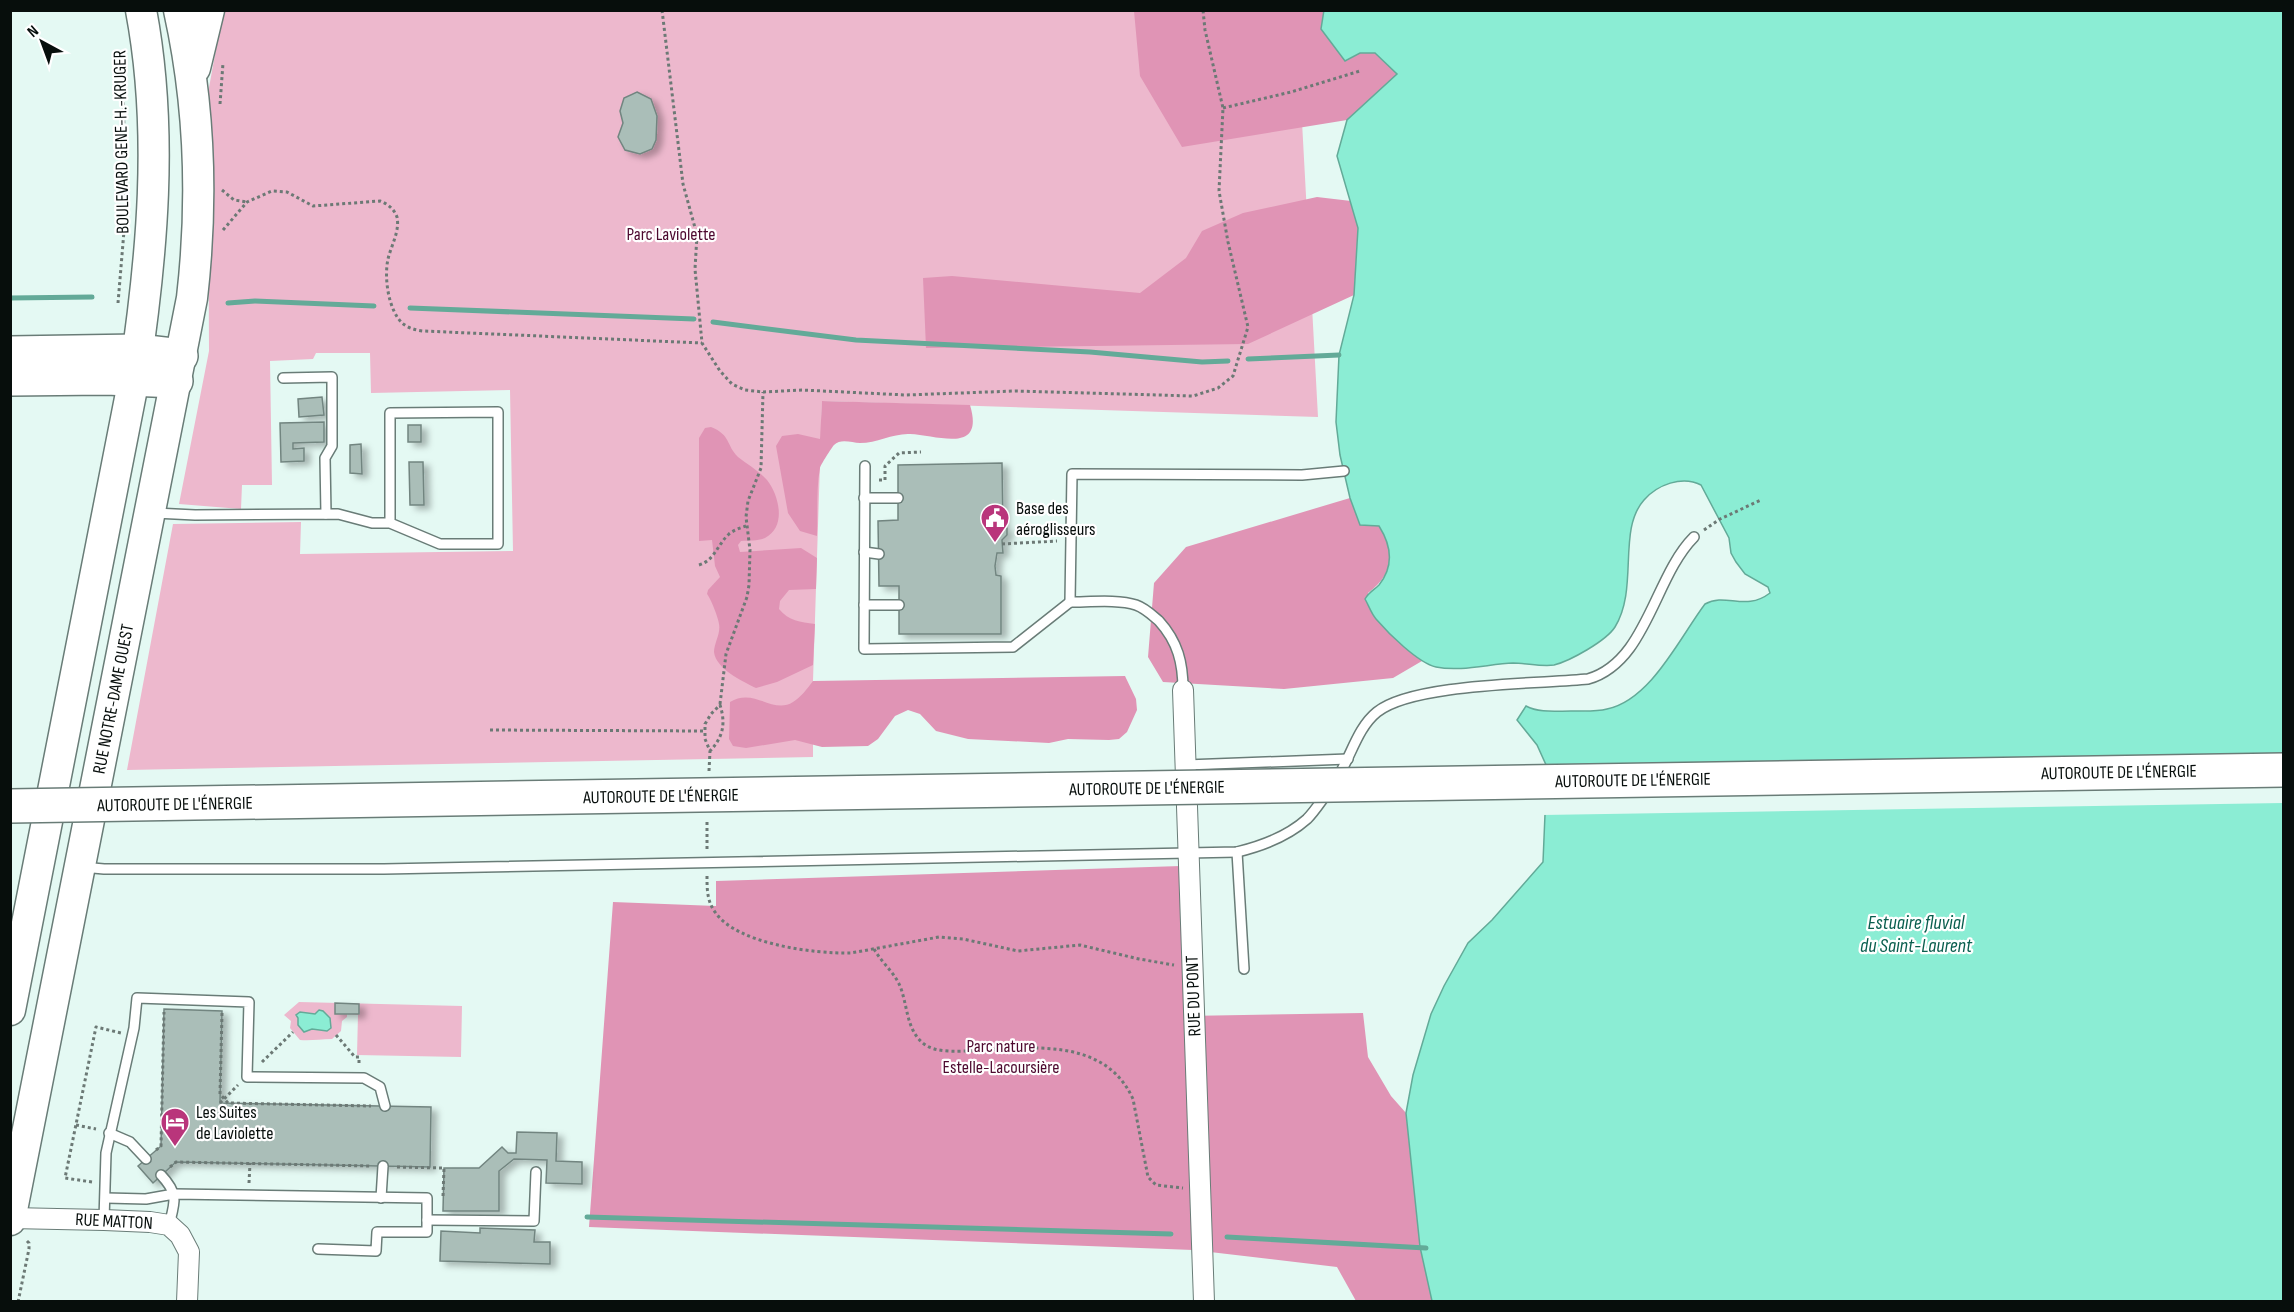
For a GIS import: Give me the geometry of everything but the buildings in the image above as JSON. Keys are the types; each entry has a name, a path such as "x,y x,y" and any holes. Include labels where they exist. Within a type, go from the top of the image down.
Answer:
{"highway":[{"path":"10,353 178,368"},
{"path":"10,379 136,365"},
{"name":"AUTOROUTE DE L'ÉNERGIE","path":"10,806 2283,770"},
{"name":"AUTOROUTE DE L'ÉNERGIE","path":"10,828 2283,792"}],"main road":[{"name":"BOULEVARD GENE-H.-KRUGER","path":"136,365 149,268 154,194 150,94 141,10"},
{"path":"178,368 192,298 198,216 198,156 192,80 180,10"},
{"path":"192,80 209,10"},
{"path":"10,1010 136,365"},
{"name":"RUE NOTRE-DAME OUEST","path":"16,1226 80,867 178,368"}],"street":[{"name":"RUE DU PONT","path":"1183,690 1204,1302"},
{"name":"RUE MATTON","path":"16,1226 104,1220 169,1225 180,1234 189,1252 188,1302"}],"lane":[{"path":"283,378 332,377 332,446 325,458 326,514"},
{"path":"149,512 195,515 338,514 372,523 390,523 440,544 498,544 498,412 390,413 390,523"},
{"path":"865,466 864,650 1013,647 1070,602 1128,603 1146,609 1167,631 1179,652 1183,690"},
{"path":"1070,602 1071,474 1302,475 1344,471"},
{"path":"864,498 898,498"},
{"path":"80,867 372,869 1237,852 1280,837 1308,818 1330,790 1366,723 1377,712 1407,698 1454,690 1588,679 1605,672 1619,661 1638,635 1678,557 1694,537"},
{"path":"864,552 879,554"},
{"path":"864,605 899,605"},
{"path":"1186,765 1347,759"},
{"path":"1237,852 1244,969"},
{"path":"104,1220 105,1162 109,1133 132,1035 137,998 249,1002 247,1077 364,1078 380,1087 385,1106"},
{"path":"109,1133 130,1142 146,1159"},
{"path":"381,1198 383,1166"},
{"path":"427,1220 534,1221 536,1172"},
{"path":"161,1175 170,1184 174,1194 169,1225"},
{"path":"106,1198 146,1199 174,1194 427,1197 427,1232 377,1232 376,1251 318,1249"}],"path":[{"path":"662,10 683,184 697,235 696,269 702,343 727,380 741,388 763,392 802,390 906,395 1015,391 1193,396 1218,388 1233,376 1248,327 1228,242 1219,191 1223,108 1205,30 1203,10"},
{"name":"BOULEVARD GENE-H.-KRUGER","path":"121,51 126,207 117,299 122,308"},
{"path":"1223,108 1291,92 1360,71"},
{"path":"219,184 231,198 247,202"},
{"path":"217,237 247,202 261,194 277,191 292,194 313,206 380,201 395,213 397,222 387,267 389,291 398,317 411,329 429,332 500,333 702,343"},
{"path":"710,752 723,731 720,705 726,654 743,609 749,585 750,556 746,508 761,468 763,392"},
{"path":"885,480 885,466 899,453 921,452"},
{"path":"1720,519 1761,500"},
{"path":"699,565 714,555 734,530 746,526"},
{"path":"1002,544 1071,540"},
{"path":"709,759 710,752 705,731 708,717 720,705"},
{"path":"490,730 705,731"},
{"path":"707,874 708,895 716,915 733,928 751,937 797,948 838,954 929,937 950,937 1018,951 1080,945 1176,965"},
{"path":"874,949 900,984 912,1030 920,1041 930,1048 960,1051 1014,1048 1060,1049 1091,1058 1113,1071 1128,1088 1133,1099 1144,1163 1150,1180 1161,1186 1190,1187"},
{"path":"154,1152 161,1146 164,1009"},
{"path":"105,1185 65,1178 96,1028 132,1035"},
{"path":"277,1048 293,1032"},
{"path":"336,1035 355,1057 359,1057 359,1067"},
{"path":"220,1103 235,1088"},
{"path":"76,1125 109,1133"},
{"path":"162,1160 170,1168 176,1162 373,1166"},
{"path":"249,1184 250,1163"},
{"path":"395,1167 444,1168 443,1196"},
{"path":"16,1226 28,1243 29,1249 18,1302"}],"green space":[{"name":"Parc Laviolette","path":"223,11 1296,11 1318,417 822,401 813,681 813,757 127,770 173,524 301,522 300,554 513,551 510,390 371,393 370,353 316,353 313,359 270,361 272,485 242,485 241,509 179,504 209,351 208,93"},
{"path":"1134,11 1324,11 1321,29 1346,61 1360,53 1375,53 1398,74 1347,120 1182,147 1140,76"},
{"path":"1317,197 1351,201 1358,228 1354,295 1248,344 926,348 923,278 952,276 1140,293 1186,258 1202,231 1243,213"},
{"path":"822,401 970,405 973,421 971,431 956,439 904,434 866,443 843,441 834,445 820,468 817,536 800,531 788,513 776,446 782,436 798,434 820,439"},
{"path":"711,427 722,433 738,457 767,480 775,494 779,510 772,533 762,539 741,541 738,545 740,552 801,548 817,558 816,589 789,590 780,601 779,609 800,622 815,624 813,665 777,682 756,688 724,669 714,652 719,624 707,594 720,577 715,566 712,540 699,541 699,438 705,428"},
{"path":"1350,498 1360,525 1379,526 1388,544 1387,570 1377,586 1368,593 1374,617 1422,661 1393,678 1284,689 1163,682 1148,657 1154,583 1186,547"},
{"path":"1125,676 1136,699 1137,710 1127,732 1119,739 1068,739 1049,743 968,739 936,731 920,714 908,710 895,716 878,739 868,746 822,747 795,740 746,748 733,746 729,739 730,702 739,698 747,698 786,705 799,698 813,681"},
{"name":"Parc nature Estelle-Lacoursière","path":"1181,866 1186,1016 1363,1013 1368,1057 1391,1096 1406,1113 1420,1247 1432,1301 1356,1301 1337,1267 1193,1250 589,1227 613,902 716,906 716,881"},
{"path":"299,1002 462,1006 461,1057 357,1055 358,1015 347,1014 342,1021 341,1031 332,1039 300,1040 290,1028 291,1021 284,1015"}],"water":[{"name":"Estuaire fluvial du Saint-Laurent","path":"1324,10 2283,11 2283,1301 1432,1301 1420,1247 1406,1113 1413,1075 1431,1014 1444,986 1468,943 1492,920 1543,862 1547,767 1537,745 1517,720 1526,706 1547,711 1598,711 1623,703 1651,681 1705,604 1720,600 1752,601 1770,593 1768,587 1745,574 1736,562 1731,553 1729,538 1701,485 1678,481 1663,486 1649,495 1636,512 1629,543 1626,595 1615,627 1596,644 1569,659 1554,665 1513,663 1465,668 1436,667 1412,654 1376,619 1365,599 1384,578 1390,555 1379,526 1360,525 1350,498 1340,455 1336,422 1339,355 1354,295 1358,228 1337,156 1347,120 1397,74 1375,53 1360,53 1345,61 1321,29"},
{"path":"319,1010 330,1018 331,1028 327,1031 312,1029 304,1032 298,1025 296,1015 300,1012 315,1014"}],"pier":[{"path":"2283,758 2283,803 1542,815 1544,770"}],"waterway":[{"path":"10,298 92,297"},
{"path":"228,303 255,301 374,306"},
{"path":"410,308 694,319"},
{"path":"713,322 856,340 1090,352 1202,362 1228,361"},
{"path":"1248,359 1339,355"},
{"path":"587,1217 1171,1234"},
{"path":"1227,1237 1426,1248"}],"place":[{"name":"Base des aéroglisseurs","path":"995,544"},
{"name":"Les Suites de Laviolette","path":"175,1148"}]}
